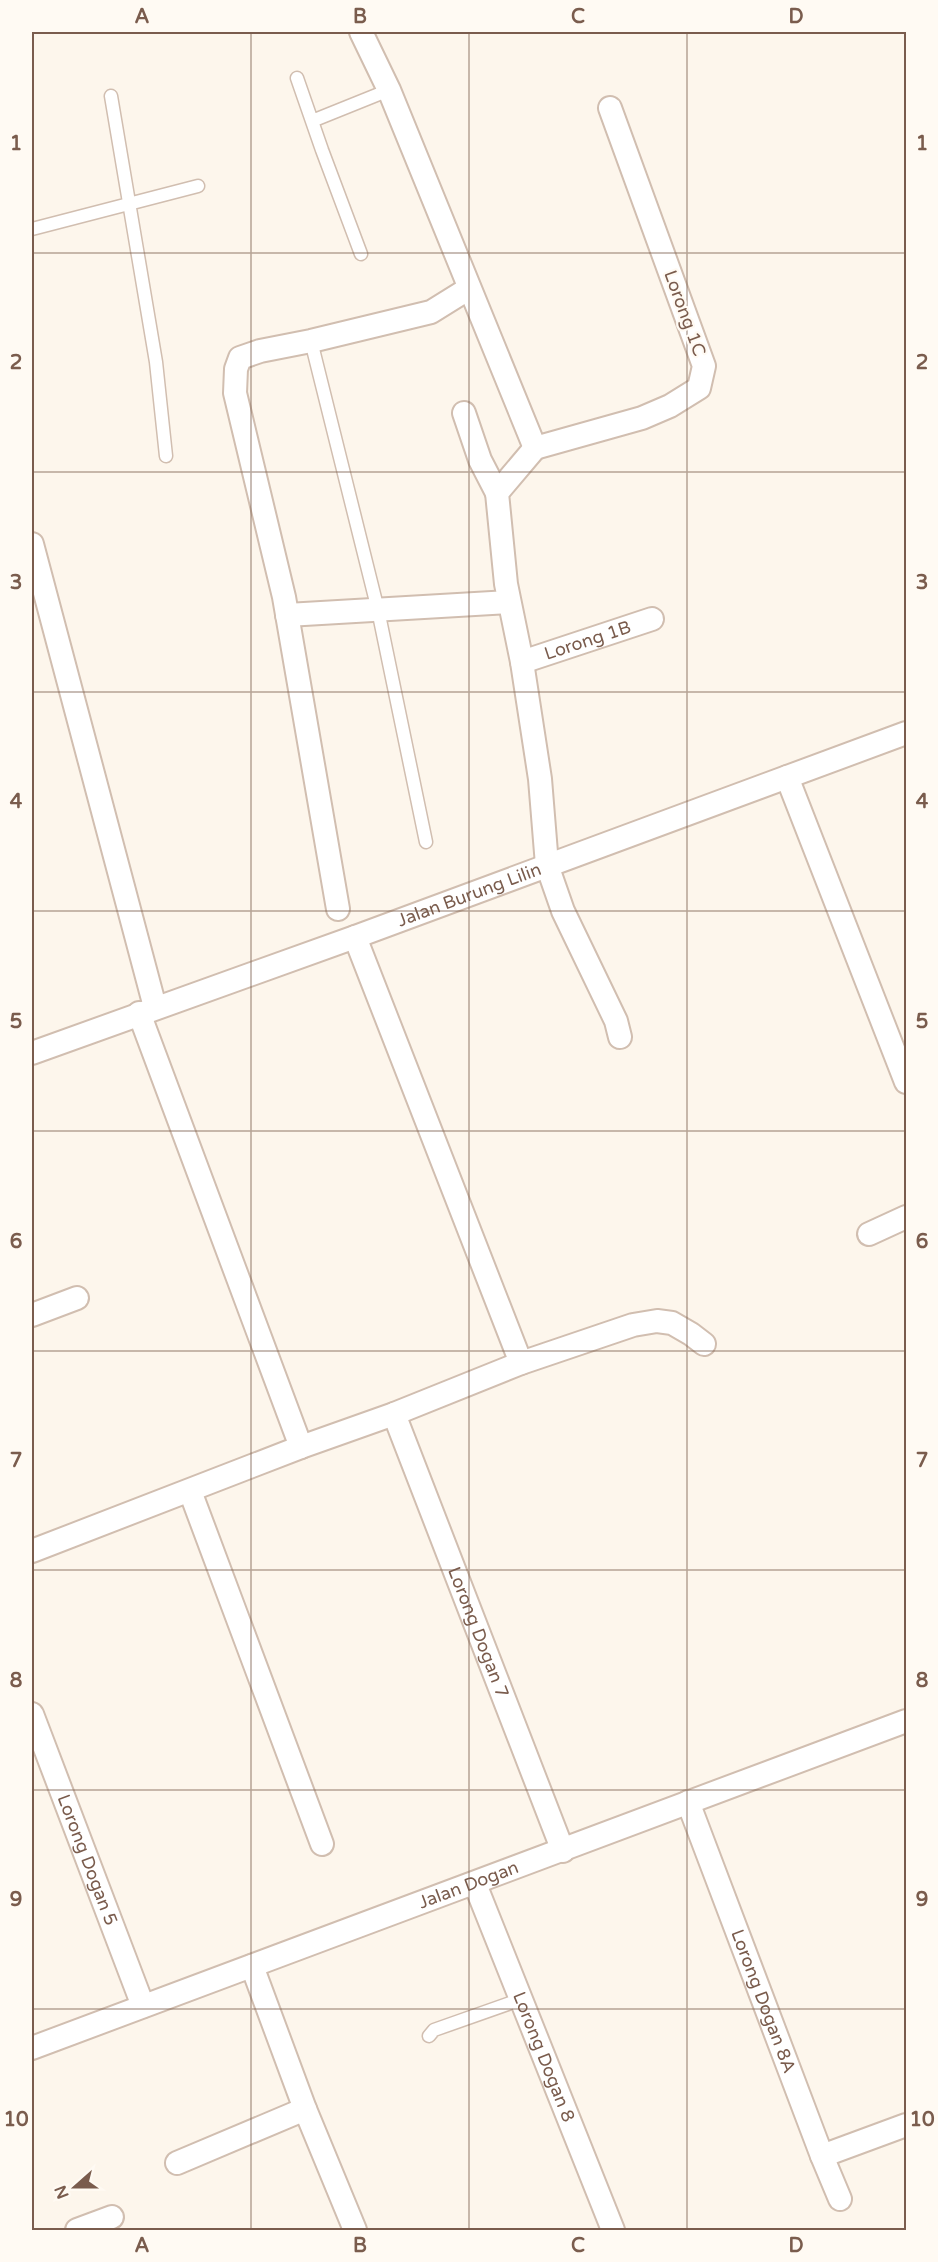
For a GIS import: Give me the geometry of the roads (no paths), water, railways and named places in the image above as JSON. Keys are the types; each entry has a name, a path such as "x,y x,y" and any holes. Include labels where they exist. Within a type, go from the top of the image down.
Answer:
{"street":[{"path":"362,32 389,90 468,289 536,448 497,493"},
{"name":"Lorong 1C","path":"536,448 642,418 670,406 699,388 705,366 610,108"},
{"path":"338,909 287,615 235,393 236,369 240,358 260,351 312,341 431,312 468,289"},
{"path":"464,413 480,460 497,493 509,602 522,662 540,779 547,865 563,911 616,1021 620,1037"},
{"path":"32,544 39,603 147,1010 301,1447"},
{"path":"287,615 509,602"},
{"name":"Lorong 1B","path":"522,662 652,619"},
{"name":"Jalan Burung Lilin","path":"32,1053 906,733"},
{"path":"787,777 906,1082"},
{"path":"354,937 521,1363"},
{"path":"869,1234 906,1217"},
{"path":"32,1315 77,1298"},
{"path":"32,1551 301,1447 394,1414 521,1363 633,1325 657,1321 678,1326 704,1344"},
{"name":"Lorong Dogan 7","path":"394,1414 563,1851"},
{"path":"190,1491 322,1844"},
{"name":"Lorong Dogan 5","path":"32,1714 143,2006"},
{"name":"Jalan Dogan","path":"32,2048 906,1721"},
{"name":"Lorong Dogan 8A","path":"688,1802 840,2199"},
{"name":"Lorong Dogan 8","path":"475,1884 613,2230"},
{"path":"252,1966 305,2109 355,2230"},
{"path":"177,2163 305,2109"},
{"path":"822,2156 906,2125"},
{"path":"77,2230 112,2217"}],"lane":[{"path":"297,78 361,254"},
{"path":"312,121 389,90"},
{"path":"111,96 156,362 166,456"},
{"path":"32,229 198,186"},
{"path":"312,341 378,610 426,842"},
{"path":"429,2036 434,2030 522,1999"}]}
